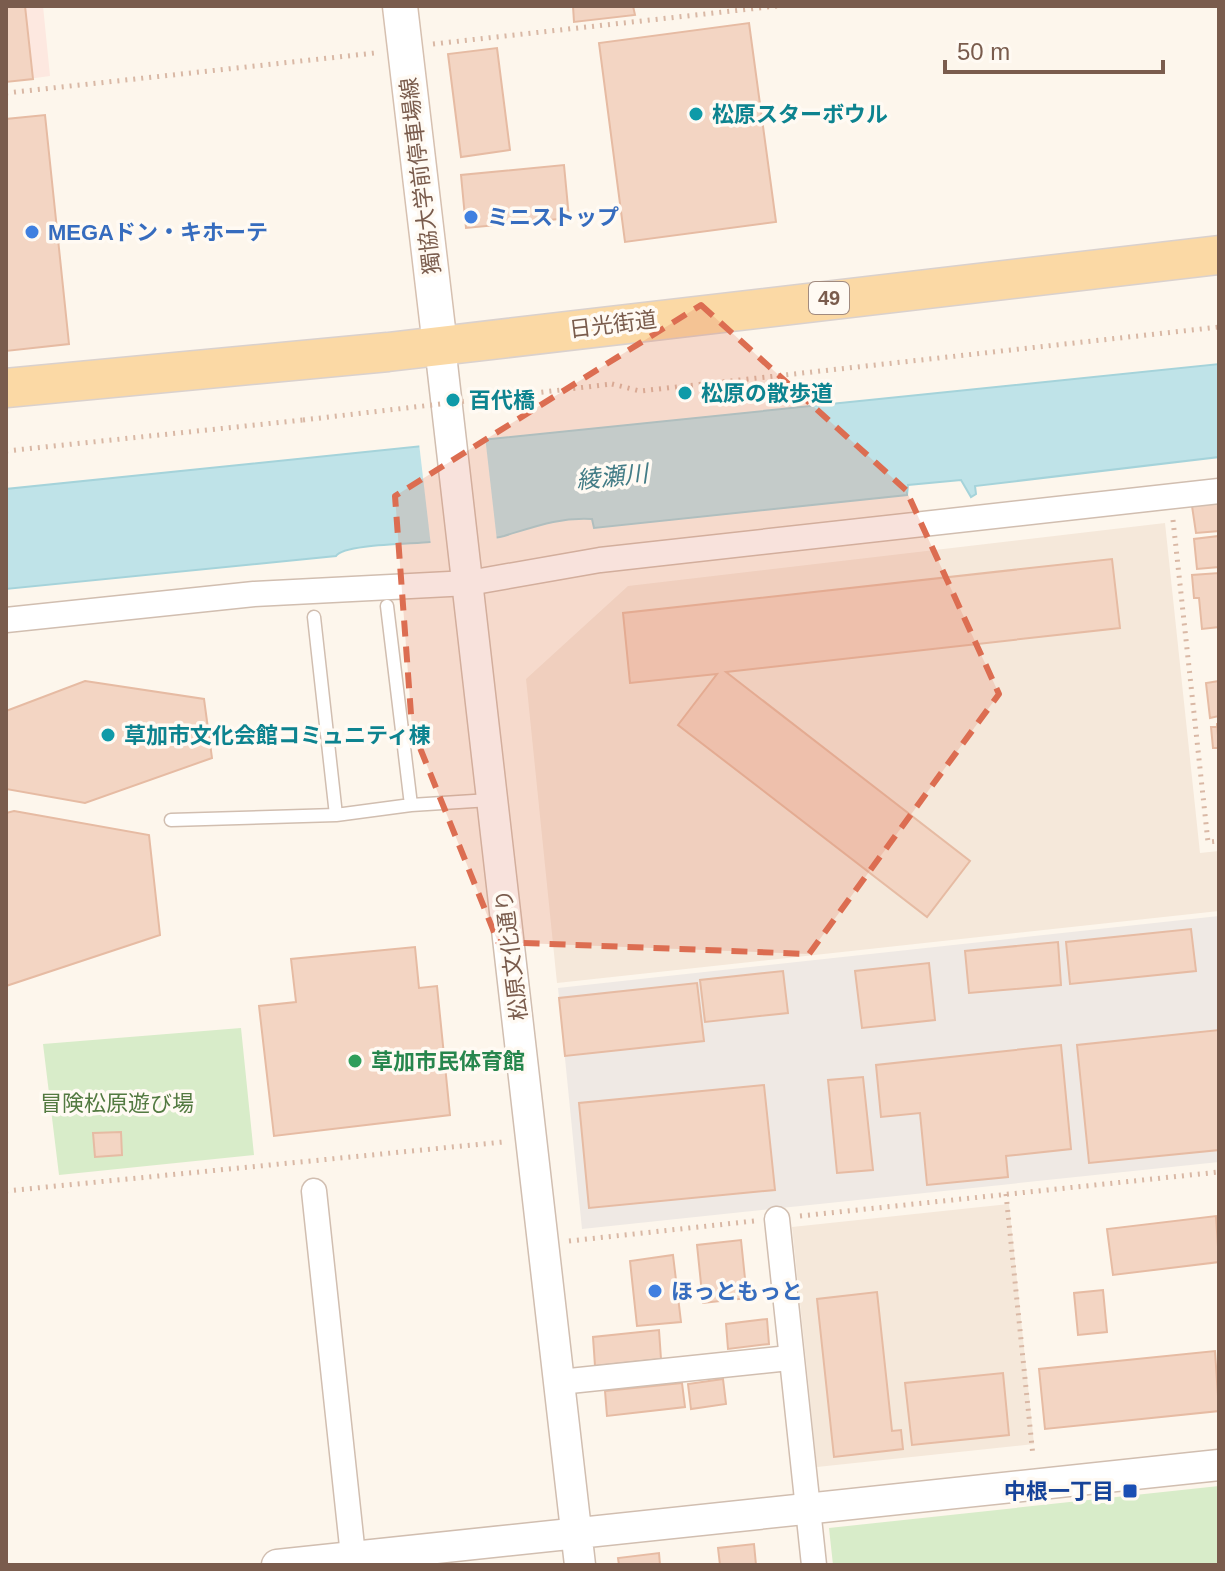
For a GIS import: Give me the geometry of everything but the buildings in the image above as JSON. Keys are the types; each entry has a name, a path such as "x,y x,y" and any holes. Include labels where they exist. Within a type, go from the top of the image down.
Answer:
{"main road":[{"name":"獨協大学前停車場線","path":"400,6 440,346"},
{"name":"日光街道","path":"6,388 440,346 1219,255"}],"street":[{"name":"松原文化通り","path":"440,346 580,1565"},
{"path":"6,620 600,560 1219,491"},
{"path":"314,1191 353,1561"},
{"path":"777,1219 789,1358 814,1565"},
{"path":"560,1382 789,1358"},
{"path":"277,1565 353,1561 577,1533 1219,1465"}],"lane":[{"path":"387,606 411,805"},
{"path":"314,617 336,815"},
{"path":"171,820 336,815 493,799"}],"path":[{"path":"425,46 777,6"},
{"path":"6,93 380,52"},
{"path":"6,451 612,384 640,391 1219,327"},
{"path":"1170,497 1208,842 1219,841"},
{"path":"6,1191 532,1139"},
{"path":"544,1244 1219,1172"},
{"path":"1006,1194 1036,1484"}],"highlighted area":[{"path":"701,305 906,490 999,694 809,954 498,942 412,728 395,496"}],"shaded area":[{"path":"6,6 43,6 50,76 6,82"},
{"path":"1165,523 1200,853 1219,851 1219,911 557,983 526,679 628,586"},
{"path":"1219,916 1219,1162 582,1229 558,988"},
{"path":"1009,1204 1034,1444 817,1467 792,1227"}],"green space":[{"name":"冒険松原遊び場","path":"241,1028 254,1155 59,1175 43,1044"},
{"path":"1219,1486 1219,1565 833,1565 829,1528"}],"water":[{"name":"綾瀬川","path":"1219,364 1219,457 975,486 976,494 971,497 961,480 908,485 907,495 594,528 592,519 569,520 486,539 379,545 351,549 336,556 6,589 6,489"}],"pier":[{"path":"485,436 497,541 431,546 419,443"}],"place":[{"name":"松原スターボウル","path":"696,114"},
{"name":"ミニストップ","path":"471,217"},
{"name":"MEGAドン・キホーテ","path":"32,232"},
{"name":"松原の散歩道","path":"685,393"},
{"name":"百代橋","path":"453,400"},
{"name":"草加市文化会館コミュニティ棟","path":"108,735"},
{"name":"草加市民体育館","path":"355,1061"},
{"name":"ほっともっと","path":"655,1291"},
{"name":"中根一丁目","path":"1130,1491"}]}
